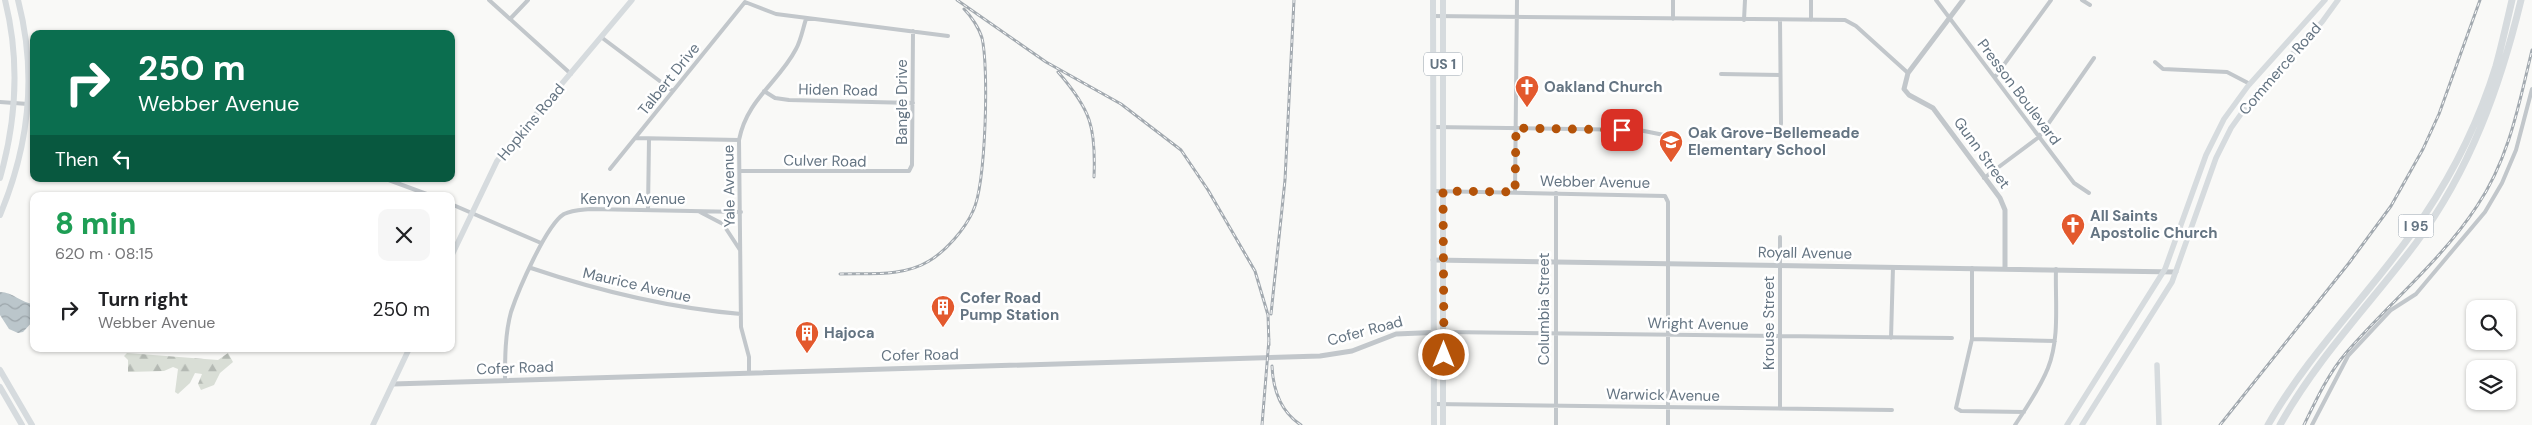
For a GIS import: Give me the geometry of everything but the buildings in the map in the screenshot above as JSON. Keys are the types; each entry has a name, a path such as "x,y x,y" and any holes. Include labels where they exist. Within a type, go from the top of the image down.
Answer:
{"highway":[{"name":"I 95","path":"2268,425 2308,365 2385,268 2424,215 2453,166 2479,113 2489,85 2512,0"},
{"name":"I 95","path":"2280,425 2299,392 2416,243 2450,191 2488,113 2502,76 2521,0"}],"main road":[{"path":"0,178 9,144 16,63 14,38 5,0"},
{"path":"0,215 18,164 28,104 29,51 18,0"},
{"name":"Hopkins Road","path":"455,248 498,161 632,0"},
{"name":"US 1","path":"1433,0 1434,425"},
{"name":"US 1","path":"1443,0 1444,425"},
{"name":"Commerce Road","path":"2067,425 2164,271 2212,140 2228,112 2250,84 2325,0"},
{"name":"Commerce Road","path":"2082,425 2176,272 2216,158 2231,128 2256,93 2322,22 2338,0"},
{"path":"373,425 408,352"},
{"path":"2157,365 2159,425"},
{"path":"0,370 32,425"},
{"path":"0,387 22,425"}],"street":[{"path":"489,0 572,74"},
{"path":"510,19 528,0"},
{"path":"1515,192 1516,0"},
{"path":"1673,19 1674,0"},
{"path":"1744,0 1744,20"},
{"path":"1811,0 1811,20"},
{"name":"Presson Boulevard","path":"1936,0 2074,183 2089,193"},
{"path":"1433,16 1840,20 1853,23 1908,73 1963,0"},
{"path":"1995,77 2051,0"},
{"path":"2082,0 2090,5"},
{"name":"Talbert Drive","path":"610,169 745,2 776,14 806,19"},
{"path":"806,19 948,36"},
{"name":"Yale Avenue","path":"749,372 749,357 741,327 739,140 742,125 748,113 796,49 806,19"},
{"path":"1780,20 1781,124"},
{"name":"Bangle Drive","path":"910,171 912,165 913,31"},
{"path":"601,36 673,91"},
{"path":"1984,178 2039,137 2094,58"},
{"path":"2156,62 2163,69 2227,72 2250,84"},
{"name":"Gunn Street","path":"1908,73 1904,85 1906,91 1933,108 2000,198 2005,210 2005,268"},
{"path":"1721,74 1780,75"},
{"path":"2312,425 2348,356 2392,310 2416,294 2485,212 2502,182 2516,150 2532,89"},
{"name":"Hiden Road","path":"764,91 775,98 789,100 913,103"},
{"path":"0,102 28,104"},
{"path":"1433,127 1639,130 1664,135"},
{"path":"636,138 739,140"},
{"path":"648,209 649,138"},
{"name":"Culver Road","path":"740,171 910,171"},
{"path":"394,182 421,192"},
{"name":"Webber Avenue","path":"1433,191 1666,196 1668,200 1668,263"},
{"name":"Columbia Street","path":"1556,193 1556,425"},
{"path":"455,206 541,243"},
{"name":"Kenyon Avenue","path":"505,381 505,354 512,312 541,243 555,221 574,210 648,209 741,212"},
{"path":"698,211 723,224 736,241 741,252"},
{"name":"Krouse Street","path":"1780,238 1780,408"},
{"name":"Royall Avenue","path":"1433,260 2176,272"},
{"path":"1668,263 1668,425"},
{"path":"1891,338 1893,267"},
{"name":"Maurice Avenue","path":"530,268 575,283 697,310 741,314"},
{"path":"1972,268 1972,339 1956,408 1961,411 2024,412"},
{"path":"2015,425 2044,376 2054,342 2056,269"},
{"name":"Cofer Road","path":"393,384 1320,356 1352,351 1396,334 1444,332"},
{"name":"Wright Avenue","path":"1444,332 1952,338"},
{"path":"1972,339 2054,342"},
{"name":"Warwick Avenue","path":"1434,404 1892,410"}],"green space":[{"path":"127,353 218,360 228,353 233,362 220,373 214,385 201,390 198,384 202,374 195,373 190,383 178,394 175,392 178,369 173,367 164,371 128,372 128,360 124,356"}],"water":[{"path":"0,292 5,292 30,303 30,324 23,332 18,333 9,329 0,315"}],"railway":[{"path":"957,0 1046,62 1121,104 1181,150 1208,190 1255,271 1268,315 1269,345"},
{"path":"1271,314 1285,180 1294,0"},
{"path":"2220,425 2349,263 2391,206 2423,149 2439,114 2480,0"},
{"path":"840,274 897,272 919,266 935,257 948,246 965,225 973,211 981,177 985,125 985,73 982,38 979,30 964,9"},
{"path":"2304,425 2323,388 2346,353 2447,245 2463,226 2488,188 2512,131 2532,50"},
{"path":"1058,72 1078,97 1089,120 1094,145 1094,177"},
{"path":"1262,425 1269,339"},
{"path":"1272,366 1274,383 1279,399 1288,414 1301,425"}],"place":[{"name":"Oakland Church","path":"1527,108"},
{"name":"Oak Grove-Bellemeade Elementary School","path":"1671,163"},
{"name":"All Saints Apostolic Church","path":"2073,246"},
{"name":"Cofer Road Pump Station","path":"943,328"},
{"name":"Hajoca","path":"807,354"}],"route":[{"path":"1444,355 1443,191 1515,192 1516,128 1622,130"}]}
